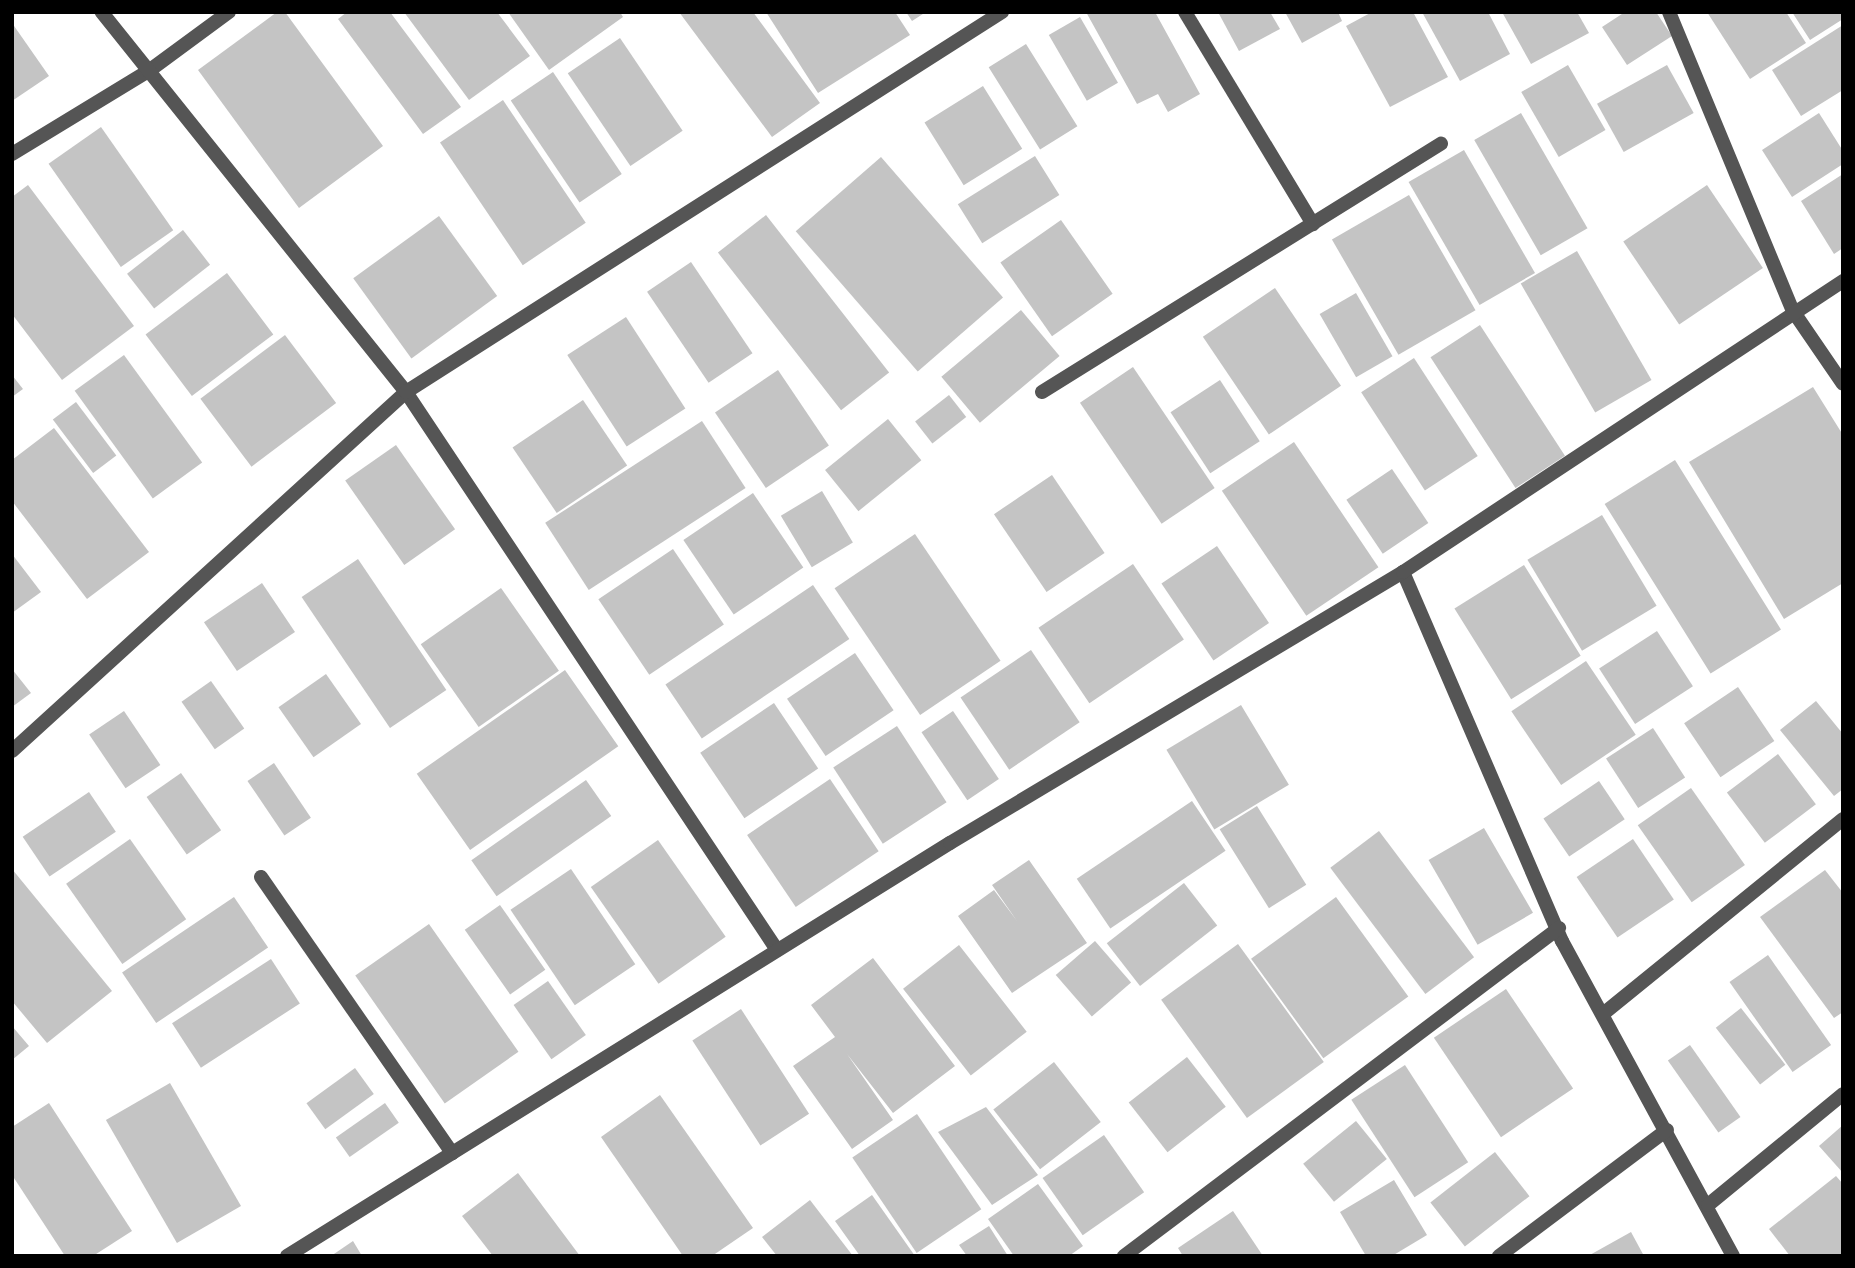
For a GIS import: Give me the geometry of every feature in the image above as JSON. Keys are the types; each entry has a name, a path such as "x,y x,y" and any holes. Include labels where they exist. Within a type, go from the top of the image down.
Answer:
{"street":[{"path":"102,12 406,392 777,950"},
{"path":"12,154 150,70 229,12"},
{"path":"12,751 406,392 1002,12"},
{"path":"1185,12 1313,224"},
{"path":"1669,12 1793,310 1843,384"},
{"path":"1042,392 1441,144"},
{"path":"287,1256 777,950 1403,572 1793,310 1843,281"},
{"path":"1403,572 1559,928 1733,1256"},
{"path":"1603,1014 1843,819"},
{"path":"261,877 452,1153"},
{"path":"1124,1256 1559,928"},
{"path":"1708,1205 1843,1094"},
{"path":"1499,1256 1667,1130"}],"building":[{"path":"277,12 285,12 383,146 299,208 198,70"},
{"path":"347,12 390,12 461,107 423,134 338,19"},
{"path":"404,12 497,12 530,56 469,100"},
{"path":"508,12 620,12 623,17 549,70"},
{"path":"679,12 753,12 820,103 772,137"},
{"path":"766,12 895,12 910,35 818,93"},
{"path":"906,12 926,12 912,21"},
{"path":"1086,12 1155,12 1200,94 1168,112 1158,94 1137,104"},
{"path":"1218,12 1270,12 1280,29 1239,51"},
{"path":"1285,12 1338,12 1342,21 1302,43"},
{"path":"1372,12 1413,12 1448,77 1390,107 1346,26"},
{"path":"1422,12 1488,12 1510,54 1460,81"},
{"path":"1502,12 1577,12 1589,33 1531,64"},
{"path":"1625,12 1656,12 1672,36 1627,65 1602,27"},
{"path":"1707,12 1786,12 1806,43 1750,79"},
{"path":"1792,12 1843,12 1843,19 1810,40"},
{"path":"1080,17 1118,83 1087,101 1049,35"},
{"path":"12,23 49,76 12,101"},
{"path":"1843,25 1843,90 1801,116 1772,70"},
{"path":"620,38 683,131 630,166 568,73"},
{"path":"1026,44 1077,126 1040,150 989,67"},
{"path":"1568,65 1606,130 1559,157 1521,92"},
{"path":"1667,65 1694,113 1624,152 1597,104"},
{"path":"553,72 622,174 579,202 511,101"},
{"path":"983,86 1022,149 964,185 924,123"},
{"path":"503,100 586,223 523,265 440,142"},
{"path":"1521,113 1588,228 1541,255 1474,140"},
{"path":"1819,113 1843,151 1843,164 1792,197 1762,150"},
{"path":"101,127 173,230 121,267 49,164"},
{"path":"1464,150 1535,273 1480,305 1409,182"},
{"path":"1035,156 1059,195 982,243 958,204"},
{"path":"881,157 1003,297 918,372 796,231"},
{"path":"1843,174 1843,248 1834,254 1801,201"},
{"path":"28,185 134,326 62,380 12,314 12,197"},
{"path":"1707,185 1763,268 1679,324 1623,241"},
{"path":"1409,195 1476,310 1398,355 1332,240"},
{"path":"766,215 889,373 841,410 718,253"},
{"path":"439,216 497,296 411,358 353,278"},
{"path":"1061,220 1113,294 1052,336 1000,262"},
{"path":"183,230 210,265 154,308 127,274"},
{"path":"1577,251 1652,380 1595,413 1521,284"},
{"path":"691,262 753,353 709,383 647,292"},
{"path":"227,273 273,334 192,396 146,334"},
{"path":"1275,288 1341,386 1269,434 1203,337"},
{"path":"1356,293 1392,356 1356,377 1320,314"},
{"path":"1021,310 1060,356 980,423 941,377"},
{"path":"626,317 685,408 627,447 567,355"},
{"path":"1480,325 1565,456 1515,488 1431,357"},
{"path":"285,335 336,403 251,467 200,399"},
{"path":"124,355 202,463 153,498 75,391"},
{"path":"1414,358 1478,456 1425,490 1361,392"},
{"path":"1133,367 1215,488 1162,524 1080,403"},
{"path":"778,370 829,445 766,488 715,412"},
{"path":"12,375 23,389 12,397"},
{"path":"1220,380 1260,441 1210,473 1171,412"},
{"path":"1813,387 1843,435 1843,583 1784,619 1689,462"},
{"path":"949,395 966,417 932,444 915,421"},
{"path":"583,400 627,465 557,513 513,448"},
{"path":"76,402 116,456 93,473 53,419"},
{"path":"888,419 921,460 858,511 825,470"},
{"path":"702,421 746,488 589,590 545,523"},
{"path":"54,428 149,552 87,599 12,501 12,460"},
{"path":"1294,442 1378,567 1306,616 1222,491"},
{"path":"396,445 455,529 404,565 345,481"},
{"path":"1675,460 1781,630 1711,674 1605,504"},
{"path":"1392,469 1428,523 1383,554 1346,500"},
{"path":"1052,475 1105,553 1047,592 994,514"},
{"path":"822,491 853,542 812,567 781,516"},
{"path":"753,493 803,568 734,615 683,540"},
{"path":"1602,515 1657,606 1582,651 1527,560"},
{"path":"915,534 1001,661 920,715 835,588"},
{"path":"1217,546 1269,623 1213,661 1161,583"},
{"path":"673,549 724,624 649,675 598,599"},
{"path":"12,554 41,592 12,613"},
{"path":"358,559 446,690 390,728 302,597"},
{"path":"1133,564 1184,639 1089,703 1038,628"},
{"path":"1524,565 1581,656 1511,699 1454,608"},
{"path":"262,583 295,632 237,671 204,622"},
{"path":"813,585 849,639 702,738 665,685"},
{"path":"501,588 559,671 479,727 421,644"},
{"path":"1657,631 1693,686 1635,724 1599,669"},
{"path":"1031,650 1080,722 1009,770 961,698"},
{"path":"855,653 894,710 826,756 787,699"},
{"path":"1586,661 1636,735 1561,785 1511,711"},
{"path":"12,669 31,693 12,707"},
{"path":"565,670 618,746 470,850 417,774"},
{"path":"326,674 361,724 313,757 278,707"},
{"path":"211,681 244,729 215,749 182,702"},
{"path":"1738,687 1774,741 1720,777 1684,723"},
{"path":"1816,701 1843,734 1843,789 1834,796 1780,730"},
{"path":"774,703 818,768 744,818 700,753"},
{"path":"1241,705 1289,785 1214,830 1166,750"},
{"path":"124,711 160,765 126,788 89,734"},
{"path":"953,711 999,779 967,800 921,732"},
{"path":"897,726 947,802 883,844 833,767"},
{"path":"1653,728 1685,777 1638,808 1606,758"},
{"path":"1778,754 1816,804 1765,843 1727,793"},
{"path":"274,763 311,818 284,836 247,781"},
{"path":"181,773 221,830 187,854 147,797"},
{"path":"830,779 879,851 796,907 747,835"},
{"path":"586,780 611,816 497,896 471,860"},
{"path":"1599,781 1625,819 1569,857 1543,818"},
{"path":"1691,788 1745,865 1692,902 1638,825"},
{"path":"89,792 116,832 50,877 23,837"},
{"path":"1192,801 1226,851 1110,928 1077,879"},
{"path":"1257,806 1306,885 1269,908 1220,829"},
{"path":"1484,828 1533,913 1478,945 1429,860"},
{"path":"1379,831 1474,957 1425,994 1330,868"},
{"path":"130,839 186,919 122,964 66,884"},
{"path":"1633,839 1674,900 1617,938 1577,877"},
{"path":"658,840 726,937 659,984 591,887"},
{"path":"1029,860 1087,943 1012,993 958,916 994,890 1017,921 992,885"},
{"path":"12,869 112,991 47,1043 12,1001"},
{"path":"571,869 635,964 575,1005 510,910"},
{"path":"1825,870 1843,893 1843,1012 1834,1018 1760,917"},
{"path":"1184,883 1217,926 1140,986 1107,943"},
{"path":"234,897 268,948 156,1023 122,972"},
{"path":"1336,897 1408,997 1323,1058 1251,959"},
{"path":"500,905 545,970 510,994 465,930"},
{"path":"429,924 518,1052 445,1103 355,976"},
{"path":"1095,941 1131,983 1092,1017 1056,975"},
{"path":"1238,944 1324,1062 1247,1118 1161,1000"},
{"path":"959,945 1027,1032 971,1075 903,989"},
{"path":"1768,955 1831,1045 1793,1072 1729,982"},
{"path":"873,958 955,1066 893,1113 847,1054 893,1120 852,1149 793,1066 835,1037 811,1005"},
{"path":"271,959 300,1003 201,1068 172,1023"},
{"path":"548,981 586,1035 551,1059 514,1005"},
{"path":"1506,989 1573,1088 1501,1137 1434,1038"},
{"path":"1741,1008 1785,1065 1760,1084 1716,1028"},
{"path":"741,1009 809,1114 760,1145 692,1041"},
{"path":"12,1026 29,1046 12,1060"},
{"path":"1690,1045 1740,1117 1718,1133 1668,1060"},
{"path":"1187,1057 1226,1107 1167,1152 1129,1103"},
{"path":"1054,1062 1101,1122 1040,1169 993,1109"},
{"path":"1405,1065 1468,1162 1415,1197 1351,1100"},
{"path":"355,1068 374,1094 325,1129 306,1103"},
{"path":"170,1083 241,1206 177,1243 106,1120"},
{"path":"660,1095 753,1228 712,1256 683,1256 601,1137"},
{"path":"49,1103 132,1231 93,1256 65,1256 12,1175 12,1127"},
{"path":"385,1103 399,1123 350,1157 336,1137"},
{"path":"986,1107 1038,1175 992,1205 938,1132"},
{"path":"917,1114 981,1209 917,1253 852,1158"},
{"path":"1356,1121 1387,1159 1334,1202 1303,1164"},
{"path":"1843,1125 1843,1173 1819,1146"},
{"path":"1104,1135 1144,1192 1083,1235 1043,1178"},
{"path":"1495,1152 1529,1196 1465,1247 1430,1202"},
{"path":"518,1173 580,1256 493,1256 462,1216"},
{"path":"1836,1176 1843,1184 1843,1256 1790,1256 1769,1229"},
{"path":"1394,1180 1427,1235 1392,1256 1366,1256 1340,1212"},
{"path":"1038,1184 1083,1246 1069,1256 1014,1256 988,1219"},
{"path":"872,1195 915,1256 860,1256 835,1221"},
{"path":"810,1200 853,1256 777,1256 762,1237"},
{"path":"1233,1211 1263,1256 1183,1256 1178,1248"},
{"path":"989,1226 1008,1256 967,1256 959,1245"},
{"path":"1631,1232 1644,1256 1588,1256"},
{"path":"353,1241 362,1256 331,1256"}]}
